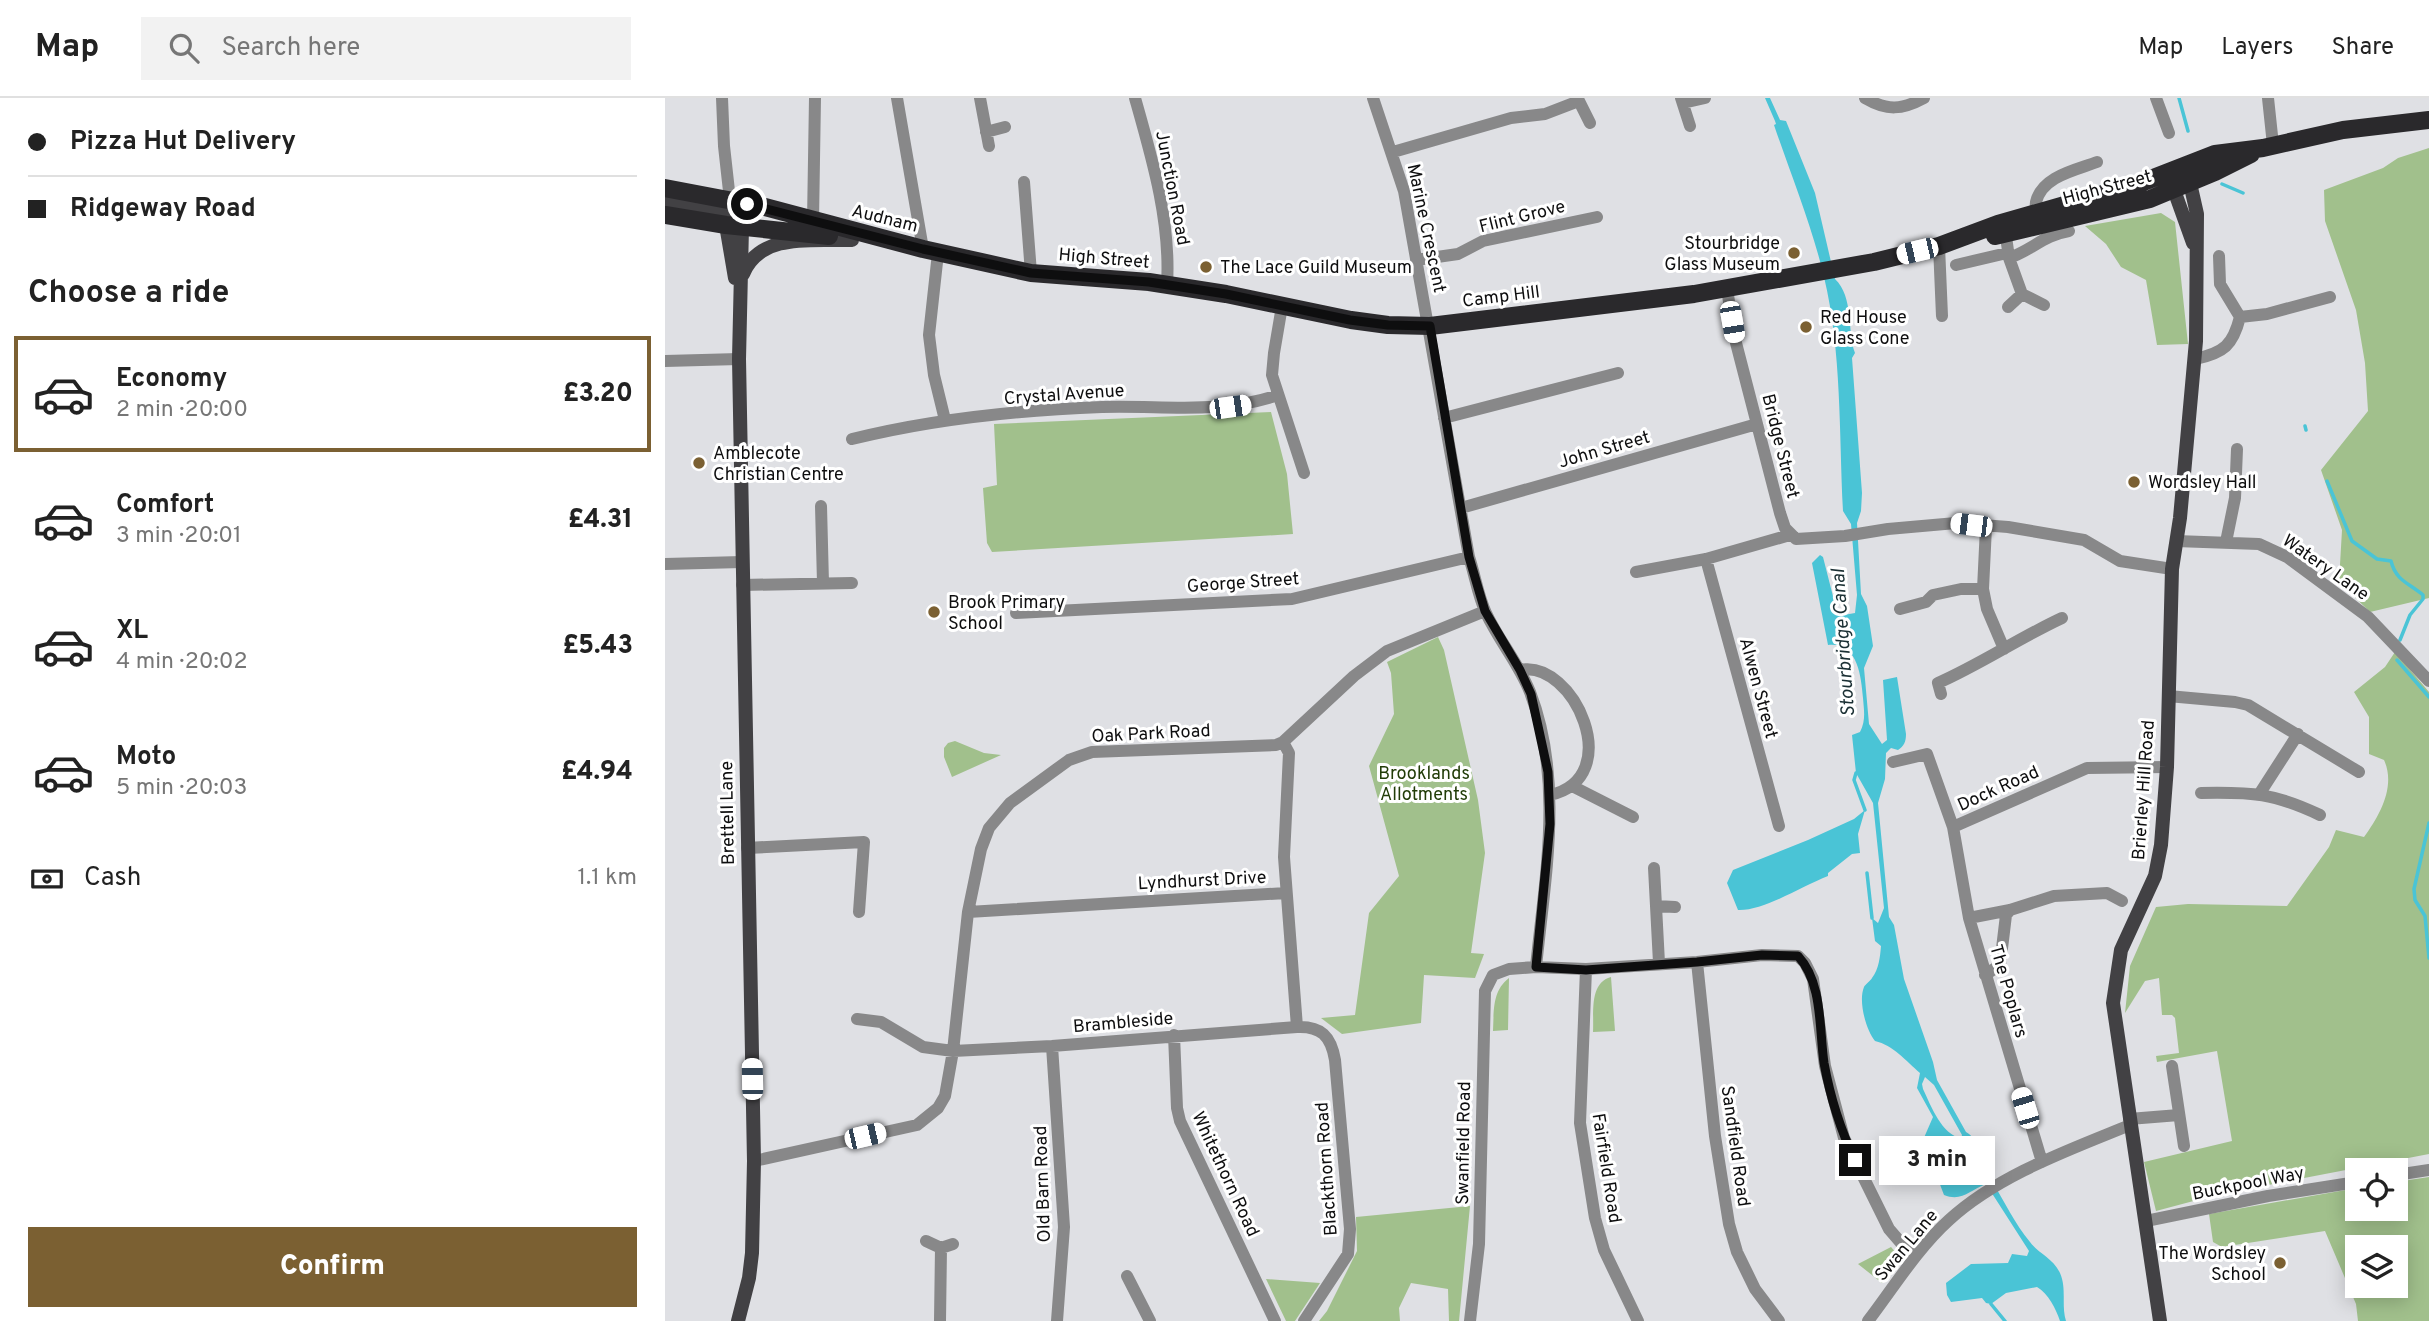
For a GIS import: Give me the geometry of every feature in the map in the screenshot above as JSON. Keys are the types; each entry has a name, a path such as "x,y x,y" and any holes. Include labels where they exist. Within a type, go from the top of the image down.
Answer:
{"highway":[{"name":"High Street","path":"1727,289 1946,244 2036,220 2215,154 2343,130 2429,120"},
{"name":"High Street","path":"2036,220 2068,225 2182,186 2268,146"},
{"name":"Audnam","path":"665,188 732,216 765,207 930,251"},
{"name":"Audnam","path":"665,215 732,216 852,240 930,251"},
{"name":"High Street","path":"1946,244 1985,229 2005,228"},
{"name":"High Street","path":"930,251 1031,273 1149,282 1282,306"},
{"name":"Camp Hill","path":"1282,306 1369,323 1430,326 1727,289"}],"main road":[{"path":"2176,169 2182,186"},
{"name":"Brierley Hill Road","path":"2160,1321 2113,1003 2121,950 2155,876 2161,845 2167,767 2172,569 2196,341 2197,214 2182,186"},
{"path":"665,203 732,216"},
{"name":"Brettell Lane","path":"732,216 741,279 739,359 742,585 754,1161 750,1278 738,1321"},
{"name":"Brettell Lane","path":"732,216 740,302"},
{"path":"741,279 750,260 765,247 790,242 852,240"}],"street":[{"path":"722,98 732,216"},
{"path":"813,221 815,98"},
{"path":"897,98 930,251 929,335 945,420"},
{"path":"980,98 989,146"},
{"name":"Junction Road","path":"1135,98 1163,215 1169,257 1167,285"},
{"name":"Marine Crescent","path":"1373,98 1404,191 1469,557 1485,611 1520,670 1535,711 1548,772 1550,824 1536,967"},
{"path":"1690,126 1682,100 1705,98"},
{"path":"1868,99 1880,106 1898,109 1924,98"},
{"path":"2156,98 2169,134"},
{"path":"2268,98 2268,146"},
{"path":"1393,152 1511,118 1545,114 1579,99 1590,123"},
{"path":"986,132 1005,127"},
{"path":"2036,220 2035,206 2038,197 2052,179 2097,162"},
{"path":"1024,182 1031,273"},
{"name":"Flint Grove","path":"1416,260 1458,254 1483,241 1597,217"},
{"path":"1956,265 2027,251 2068,225"},
{"path":"2005,228 2008,255 2022,294 2044,306"},
{"path":"1942,316 1946,244"},
{"path":"2195,359 2226,347 2235,336 2240,317 2220,284 2219,256"},
{"name":"Bridge Street","path":"1727,289 1735,339 1780,513 1790,535"},
{"path":"2008,307 2022,294"},
{"path":"2240,317 2267,314 2330,297"},
{"path":"1282,306 1272,374 1304,473"},
{"path":"2196,341 2220,350"},
{"path":"665,361 739,359"},
{"path":"1444,418 1618,373"},
{"name":"Crystal Avenue","path":"852,439 945,420 1101,407 1230,407 1252,404 1278,395"},
{"name":"John Street","path":"1461,508 1757,424"},
{"path":"2226,541 2235,498 2237,449"},
{"path":"821,506 823,583"},
{"path":"1636,572 1706,559 1790,535 1797,539 1845,536 1956,523 2008,527 2084,540 2120,561 2172,569"},
{"path":"1986,527 1983,589 1987,609 2004,649"},
{"name":"Watery Lane","path":"2176,541 2259,544 2287,557 2368,617 2429,681"},
{"name":"George Street","path":"1016,613 1292,599 1469,557"},
{"name":"Alwen Street","path":"1706,559 1779,826"},
{"path":"665,564 742,562"},
{"path":"742,585 852,583"},
{"path":"1900,609 1926,602 1932,590 1983,589"},
{"path":"1283,742 1354,676 1387,651 1485,611"},
{"path":"1941,694 1938,683 2062,618"},
{"path":"1520,670 1536,670 1553,679 1571,698 1585,719 1589,736 1588,754 1582,773 1572,786 1550,795"},
{"path":"2168,696 2248,705 2359,772"},
{"path":"2260,793 2298,734"},
{"name":"Lyndhurst Drive","path":"968,912 1286,893 1284,856 1289,753 1283,742"},
{"name":"Oak Park Road","path":"754,1161 916,1125 938,1108 944,1096 953,1051 968,912 981,849 989,828 1010,803 1077,756 1092,752 1276,745 1283,742"},
{"name":"Dock Road","path":"1892,762 1927,754 1953,827 2087,768 2167,767"},
{"path":"1572,786 1633,817"},
{"path":"2201,793 2260,793 2284,799 2320,815"},
{"name":"The Poplars","path":"1953,827 1969,918 2042,1161"},
{"path":"747,848 865,842 859,912"},
{"path":"1654,868 1659,963"},
{"path":"1286,893 1297,1027"},
{"path":"1969,918 2010,910 2054,896 2107,893 2122,901"},
{"path":"1656,906 1675,906"},
{"path":"1985,975 2000,965 2006,915 2010,910"},
{"path":"1536,967 1586,970 1762,955 1798,956 1813,979 1825,1066 1844,1138 1889,1229 1914,1258"},
{"name":"Sandfield Road","path":"1697,962 1715,1136 1730,1224 1737,1252 1755,1289 1779,1321"},
{"name":"Swanfield Road","path":"1470,1321 1479,1244 1485,991 1493,975 1499,971 1536,967"},
{"name":"Fairfield Road","path":"1586,970 1580,1124 1595,1218 1604,1250 1638,1321"},
{"name":"Brambleside","path":"857,1019 881,1023 923,1047 953,1051 1297,1027"},
{"name":"Blackthorn Road","path":"1297,1027 1311,1026 1322,1030 1333,1048 1350,1229 1348,1254 1304,1321"},
{"name":"Whitethorn Road","path":"1174,1035 1180,1121 1275,1321"},
{"name":"Old Barn Road","path":"1052,1046 1063,1227 1056,1321"},
{"path":"2172,1066 2184,1146"},
{"path":"2042,1161 2129,1122 2179,1115"},
{"name":"Swan Lane","path":"1868,1321 1914,1258 1946,1222 1977,1198 2042,1161"},
{"path":"2408,1173 2429,1170"},
{"name":"Buckpool Way","path":"2146,1221 2268,1196 2345,1184"},
{"path":"926,1241 947,1246 940,1321"},
{"path":"1127,1276 1150,1321"}],"green space":[{"path":"2429,148 2429,598 2370,612 2339,582 2342,530 2321,470 2368,411 2365,363 2356,310 2325,221 2324,190 2383,168 2398,158"},
{"path":"2161,213 2175,222 2188,344 2157,345 2146,280 2121,267 2106,244 2085,226"},
{"path":"1271,412 1287,474 1293,534 992,552 987,543 983,488 997,485 994,424"},
{"name":"Brooklands Allotments","path":"1438,637 1444,650 1478,800 1485,853 1471,953 1484,954 1475,978 1424,975 1421,1023 1342,1034 1321,1018 1355,1015 1369,913 1399,876 1369,766 1394,714 1391,673 1387,662"},
{"path":"2395,652 2429,692 2429,1154 2408,1158 2345,1158 2345,1170 2216,1195 2156,1211 2144,1162 2232,1141 2217,1051 2157,1062 2156,1056 2179,1053 2175,1018 2172,1015 2162,1015 2159,978 2145,981 2125,1013 2130,966 2156,907 2188,904 2287,906 2329,847 2336,830 2364,837 2381,810 2388,780 2384,760 2369,754 2369,717 2354,692 2385,667"},
{"path":"955,741 984,753 1001,755 952,777 944,757 944,748"},
{"path":"1611,977 1615,1031 1593,1032 1596,992 1604,980"},
{"path":"1509,978 1508,1030 1493,1031 1497,995"},
{"path":"2429,1177 2429,1321 2358,1321 2353,1298 2408,1298 2408,1235 2345,1235 2345,1278 2325,1231 2222,1247 2213,1242 2209,1214 2345,1190 2345,1221 2408,1221 2408,1180"},
{"path":"1470,1206 1459,1321 1449,1321 1448,1289 1411,1283 1399,1308 1400,1321 1319,1321 1327,1311 1357,1251 1356,1217"},
{"path":"1891,1247 1898,1255 1897,1265 1882,1283 1858,1264"},
{"path":"1266,1279 1320,1283 1295,1321 1286,1321"}],"water":[{"name":"Stourbridge Canal","path":"1765,98 1770,98 1780,120 1786,121 1815,193 1835,279 1841,286 1848,305 1855,353 1852,358 1862,493 1857,523 1861,594 1867,606 1873,646 1864,668 1869,724 1882,744 1887,740 1883,680 1897,677 1906,734 1902,747 1898,750 1891,748 1886,753 1885,779 1878,803 1889,917 1894,925 1904,979 1937,1080 1966,1132 1980,1147 1992,1181 2015,1220 2030,1242 2060,1273 2066,1321 2060,1321 2045,1293 2037,1287 2006,1293 1991,1304 1982,1298 1951,1302 1946,1283 1971,1264 2008,1263 2012,1254 2027,1256 2029,1251 1986,1184 1961,1196 1944,1195 1923,1140 1933,1117 1917,1088 1920,1073 1893,1050 1875,1041 1864,1015 1862,993 1880,959 1881,946 1875,941 1872,918 1878,923 1884,908 1873,803 1856,773 1852,735 1860,732 1863,723 1862,689 1859,671 1852,655 1846,649 1828,645 1812,563 1820,555 1823,557 1838,616 1855,613 1857,595 1851,524 1843,511 1834,334 1819,258 1774,125 1776,124","holes":["1925,1077 1934,1085 1962,1135 1961,1138 1954,1136 1943,1126 1922,1084"]},
{"path":"1865,810 1858,834 1860,853 1852,854 1828,873 1828,876 1759,907 1738,910 1727,883 1733,870 1808,840 1854,819"}],"waterway":[{"path":"2179,98 2188,131"},
{"path":"2222,184 2243,193"},
{"path":"2305,426 2306,430"},
{"path":"2327,481 2352,541 2377,559 2391,561 2396,573 2423,595 2423,599 2410,615 2400,640"},
{"path":"2397,660 2429,697"},
{"path":"1856,773 1854,780 1865,810"},
{"path":"2429,823 2414,889 2415,900 2425,916 2429,958"},
{"path":"1867,873 1872,918"},
{"path":"1991,1304 2005,1321"}],"place":[{"name":"Stourbridge Glass Museum","path":"1794,253"},
{"name":"The Lace Guild Museum","path":"1206,267"},
{"name":"Red House Glass Cone","path":"1806,327"},
{"name":"Amblecote Christian Centre","path":"699,463"},
{"name":"Wordsley Hall","path":"2134,482"},
{"name":"Brook Primary School","path":"934,612"},
{"name":"The Wordsley School","path":"2280,1263"}],"route":[{"path":"747,204 923,249 1031,273 1149,282 1226,294 1350,320 1388,325 1430,326 1469,557 1485,611 1531,694 1548,772 1550,824 1536,967 1586,970 1762,955 1798,956 1813,979 1825,1066 1844,1138 1855,1160"}]}
